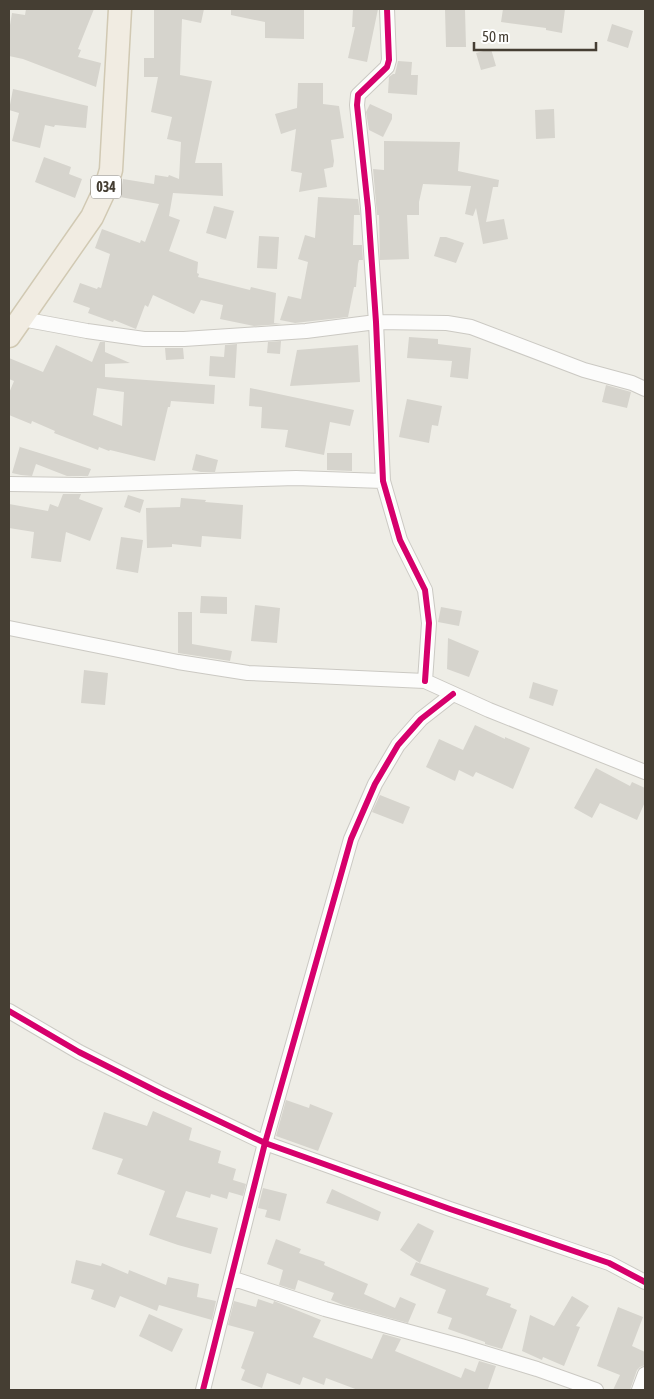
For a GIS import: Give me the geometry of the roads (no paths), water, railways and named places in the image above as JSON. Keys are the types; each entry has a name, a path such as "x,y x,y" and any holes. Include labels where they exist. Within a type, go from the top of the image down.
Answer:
{"main road":[{"name":"034","path":"15,328 92,217 106,188 111,170 120,9"}],"street":[{"path":"387,9 389,60 387,67 358,95 357,105 368,208 376,322 383,481 400,540 425,590 430,623 425,681"},
{"path":"15,328 144,339 184,339 306,331 376,322 447,323 471,327 584,370 632,383 645,390"},
{"path":"9,484 81,485 296,478 383,481"},
{"path":"9,628 178,662 248,673 425,681 554,736 645,772"},
{"path":"203,1390 265,1143 351,839 375,784 398,745 421,719 453,694"},
{"path":"9,1011 79,1052 265,1143 475,1218 609,1263 645,1282"},
{"path":"230,1278 325,1309 537,1369 596,1390"},
{"path":"639,1390 645,1374"}]}
